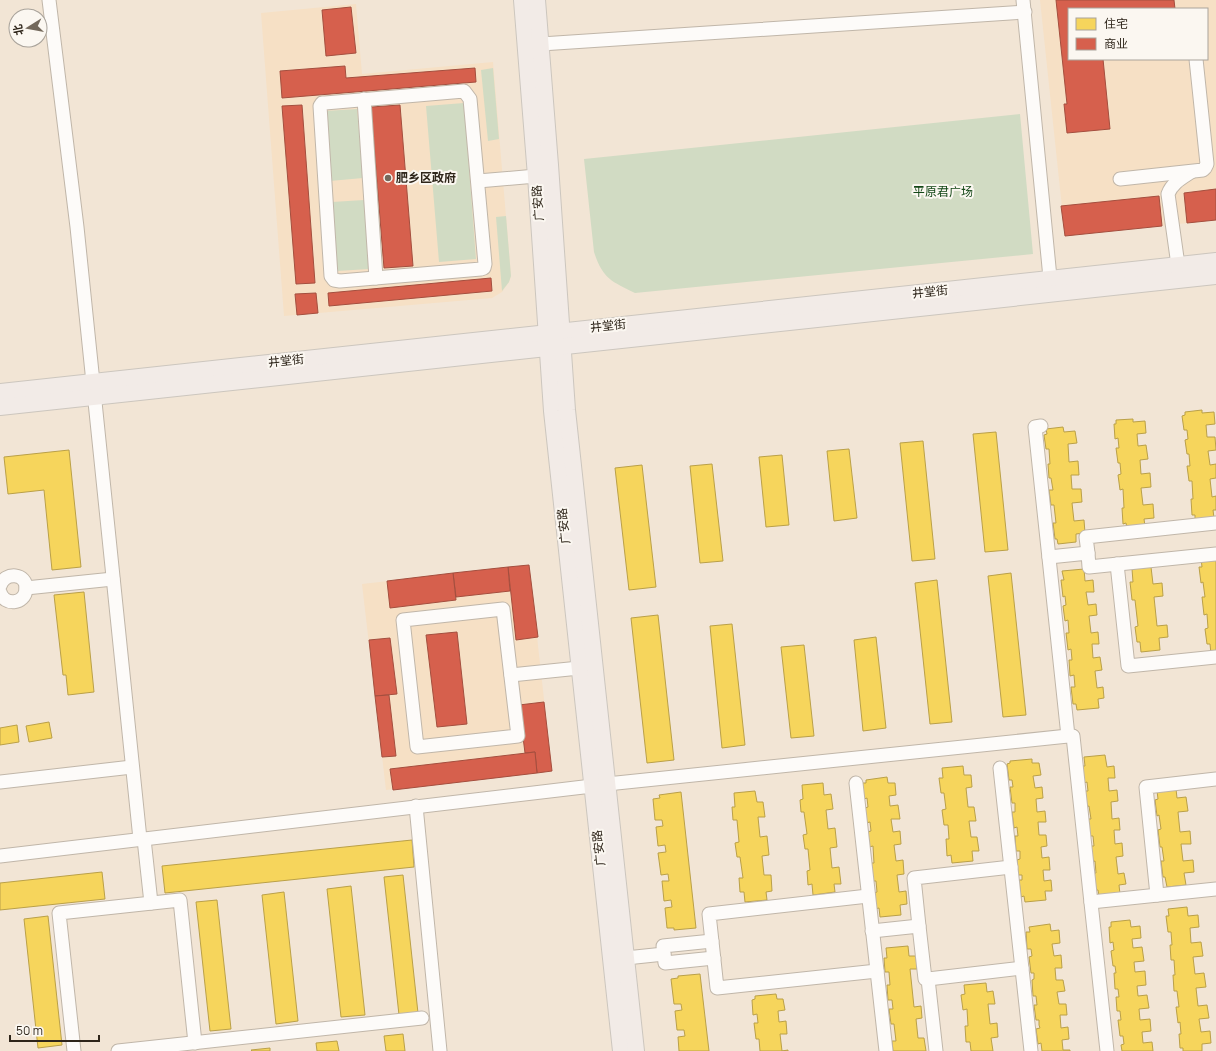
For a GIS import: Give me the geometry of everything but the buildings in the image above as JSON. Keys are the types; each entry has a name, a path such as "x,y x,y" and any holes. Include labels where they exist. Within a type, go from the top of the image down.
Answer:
{"main road":[{"name":"广安路","path":"522,0 536,176 555,340 569,425 621,1051"},
{"name":"广安路","path":"538,0 550,165 555,340 552,411 579,668 600,785 626,958 636,1051"},
{"name":"井堂街","path":"1051,286 1178,265 1216,261"},
{"name":"井堂街","path":"0,392 94,389 1051,286 1216,276"},
{"name":"井堂街","path":"0,407 94,389"}],"street":[{"path":"49,0 76,219 132,767 151,903"},
{"path":"541,44 1024,6 1051,286"},
{"path":"1120,179 1203,170 1205,168 1207,164 1196,60"},
{"path":"464,91 470,99 478,181 485,264 484,268 340,281 334,280 332,276 320,106 322,103 464,91"},
{"path":"364,100 376,278"},
{"path":"1178,265 1168,194 1170,188 1175,183 1193,171"},
{"path":"478,181 536,176"},
{"path":"1137,178 1161,186 1168,194"},
{"path":"1041,426 1035,427 1068,736"},
{"path":"1216,523 1086,536 1089,567 1216,554"},
{"path":"1049,557 1088,553"},
{"path":"1117,564 1128,666 1216,657"},
{"path":"0,586 4,579 12,575 21,578 26,588 24,596 17,602 8,601 0,592"},
{"path":"26,588 113,579"},
{"path":"503,609 511,675 518,736 417,747 403,620 503,609"},
{"path":"511,675 579,668"},
{"path":"0,856 600,785 1073,736 1106,1051"},
{"path":"0,782 132,767"},
{"path":"1000,768 1031,1051"},
{"path":"1157,895 1146,787 1216,779"},
{"path":"856,782 886,1051"},
{"path":"416,806 440,1051"},
{"path":"936,1051 928,979 925,979 914,878 1011,867"},
{"path":"1091,902 1216,889"},
{"path":"868,896 709,914 717,988 877,970"},
{"path":"74,1051 59,913 180,900 195,1043"},
{"path":"872,931 919,926"},
{"path":"712,941 663,946 665,963 714,958"},
{"path":"626,958 664,954"},
{"path":"928,979 1022,968"},
{"path":"118,1051 422,1018"}],"shaded area":[{"path":"1040,0 1216,0 1216,220 1065,236"},
{"name":"肥乡区政府","path":"356,4 362,74 493,62 511,276 502,292 492,298 284,316 261,13"},
{"path":"529,565 552,771 386,790 362,584"}],"green space":[{"path":"493,68 499,139 488,141 481,70"},
{"path":"464,103 476,259 439,262 426,106"},
{"path":"357,109 363,178 330,181 325,111"},
{"name":"平原君广场","path":"1020,114 1033,254 635,293 609,278 597,261 594,252 584,159"},
{"path":"364,200 369,269 337,271 332,202"},
{"path":"506,216 511,276 509,282 502,291 496,217"}],"place":[{"name":"肥乡区政府","path":"388,178"}]}
